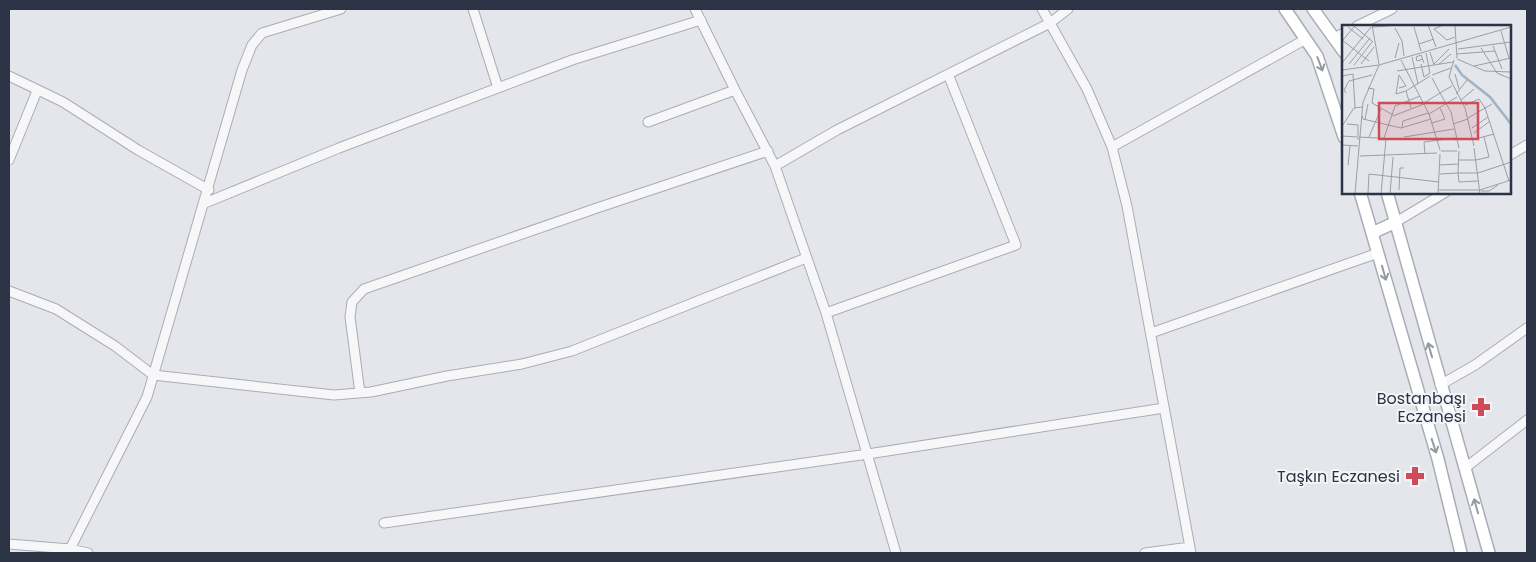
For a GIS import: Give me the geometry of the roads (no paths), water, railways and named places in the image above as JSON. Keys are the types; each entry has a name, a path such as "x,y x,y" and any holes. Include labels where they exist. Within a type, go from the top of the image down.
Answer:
{"main road":[{"path":"1285,9 1317,56 1342,131"},
{"path":"1313,9 1339,35"},
{"path":"1361,194 1438,459 1461,553"},
{"path":"1389,194 1440,385 1489,553"},
{"path":"1372,232 1396,222"}],"street":[{"path":"70,549 138,418 153,375 209,190 232,106 252,45 262,33 341,9"},
{"path":"473,9 498,88"},
{"path":"697,9 735,90 775,166 826,313 896,553"},
{"path":"1042,9 1087,89 1112,146 1127,206 1151,333 1190,550 1144,553"},
{"path":"775,166 837,130 1050,22 1068,9"},
{"path":"1359,25 1392,9"},
{"path":"205,203 572,60 701,20"},
{"path":"1112,146 1306,39"},
{"path":"826,313 1016,245 948,74"},
{"path":"9,76 63,102 138,150 209,190"},
{"path":"648,122 710,101 735,90"},
{"path":"9,160 37,91"},
{"path":"1511,155 1527,145"},
{"path":"360,393 350,317 352,302 364,289 578,214 768,151"},
{"path":"1396,222 1443,194"},
{"path":"1151,333 1378,253"},
{"path":"9,290 56,309 115,346 153,375 334,395 360,393 522,364 572,351 806,258"},
{"path":"1440,385 1475,365 1527,328"},
{"path":"384,523 868,454 1164,408"},
{"path":"1464,468 1527,420"},
{"path":"9,544 70,549 88,553"}],"place":[{"name":"Bostanbaşı Eczanesi","path":"1481,407"},
{"name":"Taşkın Eczanesi","path":"1415,476"}]}
